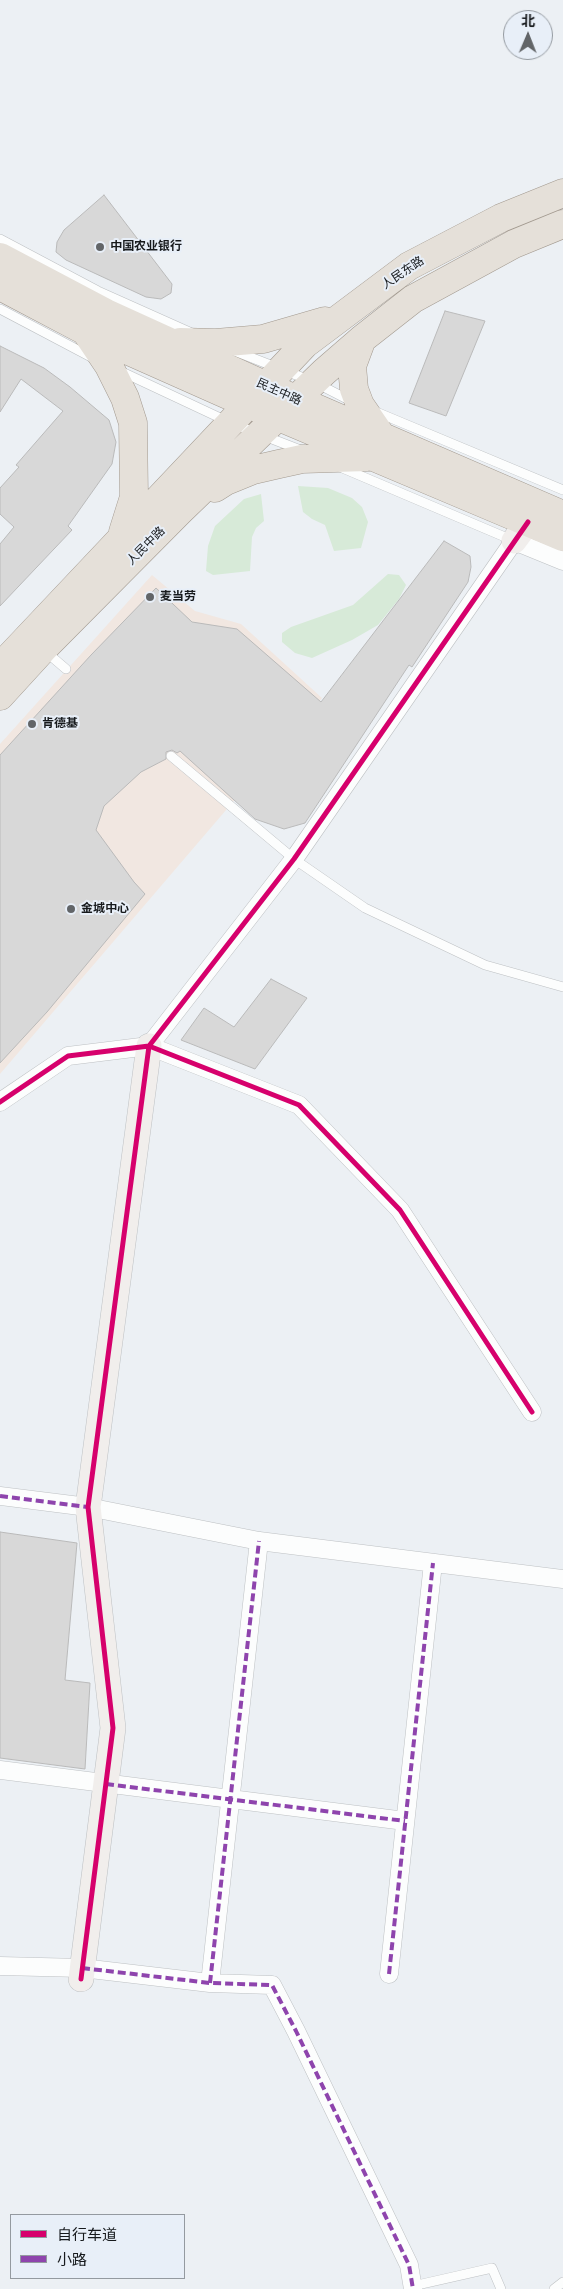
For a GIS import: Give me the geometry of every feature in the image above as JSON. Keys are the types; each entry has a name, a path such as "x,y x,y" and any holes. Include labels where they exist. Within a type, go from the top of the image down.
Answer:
{"main road":[{"name":"人民东路","path":"256,396 305,344 409,266 500,218 563,193"},
{"path":"287,408 362,339 413,299 514,244 563,224"},
{"name":"民主中路","path":"2,259 85,331 287,408 379,447 563,515"},
{"name":"民主中路","path":"2,259 106,313 163,339 256,396"},
{"path":"163,339 185,343 216,343 263,339 309,327 347,313"},
{"path":"85,331 109,366 125,398 133,423 134,497 121,539"},
{"path":"179,512 226,481 253,470 302,459 322,458 379,447 354,389 352,366 362,339"},
{"name":"人民中路","path":"0,667 256,396"},
{"name":"人民中路","path":"0,696 179,512 287,408"},
{"name":"民主中路","path":"379,447 521,532 563,537"}],"street":[{"path":"82,1973 113,1728 88,1506 149,1046 294,859 521,532 563,561"},
{"path":"0,1102 68,1056 149,1046 298,1105 400,1210 532,1412"},
{"path":"0,1496 88,1506 259,1541 563,1578"},
{"path":"210,1984 259,1541"},
{"path":"388,1974 433,1563"},
{"path":"0,1770 405,1821"},
{"path":"0,1966 210,1984 272,1984 409,2265 413,2288"}],"lane":[{"path":"2,259 98,291 216,343 256,396"},
{"path":"0,310 109,366 256,396 287,408 360,405 563,490"},
{"path":"287,408 322,458 521,532"},
{"path":"43,650 66,669"},
{"path":"171,756 294,859 365,908 486,965 563,987"},
{"path":"413,2288 492,2268 501,2289"},
{"path":"554,2289 563,2282"}],"shaded area":[{"name":"金城中心","path":"152,575 195,611 241,624 322,698 0,1074 0,744"}],"green space":[{"path":"298,486 328,488 352,498 362,507 368,522 361,548 334,551 325,525 303,512"},
{"path":"261,494 264,521 256,528 252,537 250,571 213,575 206,571 208,546 215,526 244,499"},
{"path":"388,574 399,575 406,585 399,599 378,625 352,640 312,658 295,653 282,642 282,633 291,627 353,605"}],"building":[{"name":"中国农业银行","path":"104,195 172,284 171,293 161,299 146,297 66,260 56,252 57,242 64,230"},
{"path":"445,311 485,321 446,416 409,403"},
{"path":"0,346 44,368 70,387 109,420 116,442 112,464 68,526 72,530 0,606 0,544 14,527 0,514 0,488 19,467 16,465 63,411 21,379 0,412"},
{"name":"金城中心","path":"444,541 470,556 471,567 468,582 412,667 409,665 305,823 284,829 255,819 180,751 177,753 172,750 166,752 166,759 141,772 104,806 96,830 145,894 47,1012 0,1063 0,755 91,655 156,588 192,622 237,629 321,702"},
{"path":"271,979 307,998 255,1069 181,1040 204,1008 234,1027"},
{"path":"0,1532 77,1543 65,1680 90,1683 85,1769 0,1758"}],"marked path":[{"path":"0,1496 88,1507"},
{"path":"210,1983 259,1541"},
{"path":"389,1974 433,1563"},
{"path":"106,1784 405,1821"},
{"path":"82,1968 210,1983 272,1985 409,2265 413,2289"}],"cycle path":[{"path":"81,1979 113,1728 88,1507 149,1046 294,859 528,522"},
{"path":"0,1102 68,1056 149,1046 299,1105 400,1210 532,1412"}],"place":[{"name":"中国农业银行","path":"100,247"},
{"name":"麦当劳","path":"150,597"},
{"name":"肯德基","path":"32,724"},
{"name":"金城中心","path":"71,909"}]}
